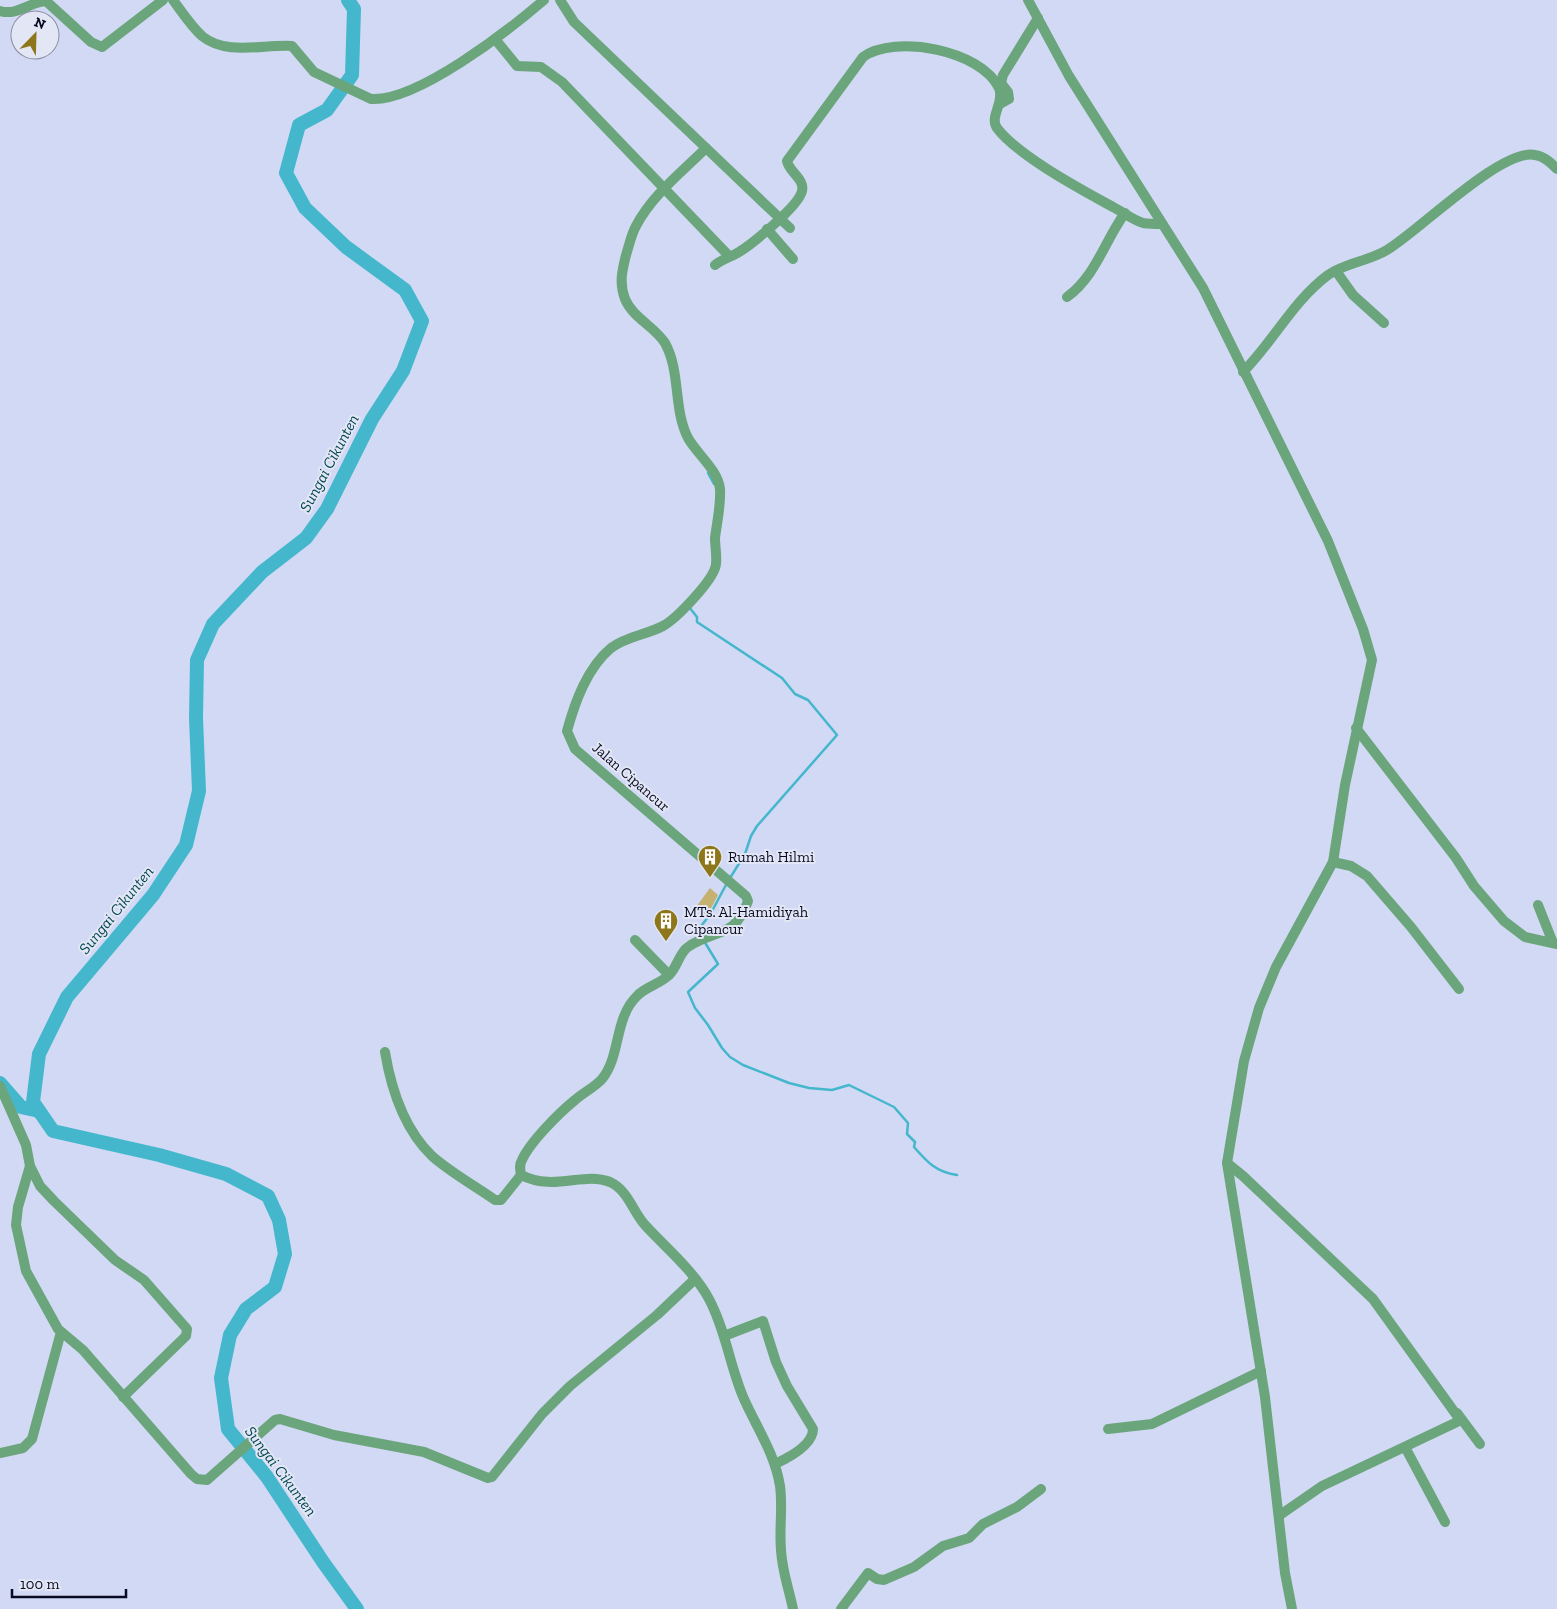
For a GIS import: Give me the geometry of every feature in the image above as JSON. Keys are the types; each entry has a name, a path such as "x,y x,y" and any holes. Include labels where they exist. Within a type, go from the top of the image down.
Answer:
{"street":[{"path":"0,11 12,14 38,2 46,1 91,42 102,47 163,0"},
{"path":"173,0 200,34 212,43 226,47 292,46 310,68 321,75 363,95 379,99 417,87 495,39 544,0"},
{"path":"560,0 574,22 790,228"},
{"path":"1028,0 1069,76 1204,288 1243,372 1328,541 1362,628 1372,660 1356,728 1333,862 1276,967 1259,1008 1244,1061 1227,1163 1261,1372 1280,1515 1285,1573 1292,1609"},
{"path":"1000,104 1009,99 1008,92 1001,82 1003,75 1038,18"},
{"path":"495,39 517,66 541,68 562,82 730,256"},
{"path":"715,265 740,251 794,204 802,191 799,178 789,167 789,158 863,56 870,51 880,48 902,46 948,53 978,65 991,77 1000,90 1000,104 995,121 996,127 1016,146 1044,166 1126,214 1142,222 1162,224"},
{"path":"664,189 706,148"},
{"path":"1243,372 1270,343 1306,297 1328,275 1386,251 1406,238 1424,221 1472,184 1515,159 1534,155 1547,160 1557,169"},
{"name":"Jalan Cipancur","path":"521,1175 521,1161 531,1146 572,1102 601,1080 609,1068 618,1032 632,1001 638,994 669,975 686,949 703,940 719,935 738,922 748,901 746,896 575,749 567,730 584,684 595,666 611,648 631,636 662,626 673,619 711,576 716,566 720,487 688,438 677,398 672,362 665,344 656,330 636,316 626,300 621,285 622,271 634,228 664,189"},
{"path":"1066,297 1082,283 1106,248 1113,230 1126,214"},
{"path":"767,229 793,259"},
{"path":"1336,271 1353,295 1384,323"},
{"path":"1356,728 1456,858 1474,886 1504,921 1525,937 1555,943"},
{"path":"1333,862 1351,866 1367,876 1412,927 1459,989"},
{"path":"1538,905 1555,943"},
{"path":"635,940 669,975"},
{"path":"385,1052 398,1103 421,1142 432,1156 495,1200 501,1200 521,1175 536,1181 551,1183 600,1180 610,1182 622,1190 643,1223 695,1279 710,1300 724,1336 736,1379 775,1464 782,1510 780,1541 782,1569 793,1609"},
{"path":"0,1086 6,1094 26,1145 30,1166 40,1186 116,1260 144,1280 187,1329 186,1336 123,1397"},
{"path":"1227,1163 1373,1300 1480,1444"},
{"path":"30,1166 18,1207 16,1226 26,1271 46,1312 61,1332 83,1350 198,1479 207,1480 248,1442 280,1418 334,1434 424,1452 488,1478 492,1477 542,1414 570,1386 657,1315 695,1279"},
{"path":"724,1336 763,1321 783,1378 813,1429 811,1437 795,1454 775,1464"},
{"path":"0,1453 24,1448 32,1439 61,1332"},
{"path":"1108,1429 1152,1424 1261,1372"},
{"path":"1280,1515 1322,1486 1457,1422 1457,1413"},
{"path":"1405,1447 1444,1522"},
{"path":"842,1609 868,1573 877,1579 884,1580 914,1566 942,1546 969,1538 983,1524 1017,1508 1041,1489"}],"shaded area":[{"path":"710,888 718,895 707,916 696,907"}],"waterway":[{"name":"Sungai Cikunten","path":"348,0 354,9 352,75 327,110 299,125 286,173 305,208 346,247 405,290 422,321 403,371 372,419 327,509 306,538 262,572 213,624 197,660 196,718 199,791 186,845 153,895 67,997 39,1054 33,1102 53,1131 159,1155 226,1174 268,1196 279,1220 285,1254 275,1287 246,1309 230,1335 221,1378 228,1429 267,1477 323,1562 357,1609"},
{"path":"708,473 714,484"},
{"path":"689,607 697,617 697,622 782,678 795,694 808,700 837,735 757,826 751,836 745,854 730,878"},
{"path":"701,937 699,929 711,913 727,883"},
{"path":"704,941 718,964 688,992 695,1008 730,1057 743,1065 789,1083 809,1088 832,1090 849,1085 894,1107 908,1123 907,1134 915,1142 914,1147 923,1157 932,1166 957,1175"},
{"path":"0,1083 21,1107 39,1111"}],"place":[{"name":"Rumah Hilmi","path":"710,878"},
{"name":"MTs. Al-Hamidiyah Cipancur","path":"666,942"}]}
